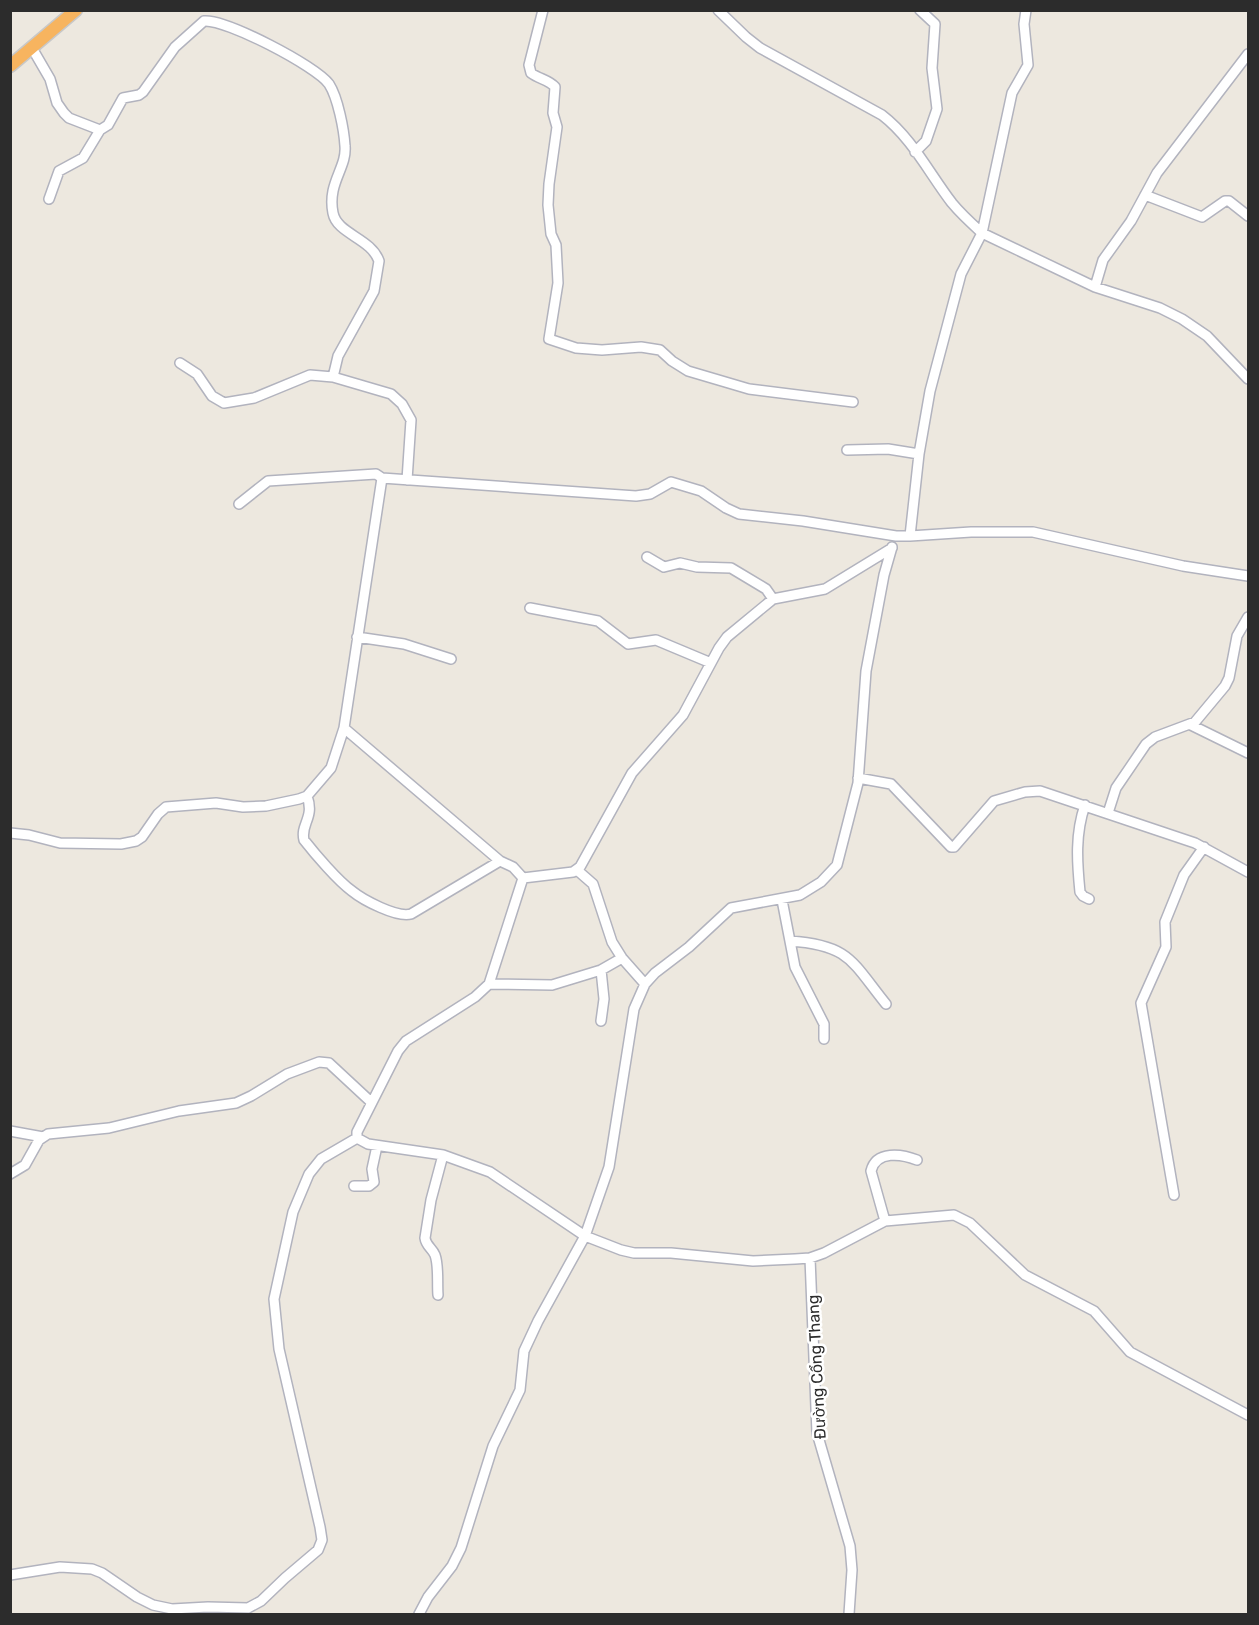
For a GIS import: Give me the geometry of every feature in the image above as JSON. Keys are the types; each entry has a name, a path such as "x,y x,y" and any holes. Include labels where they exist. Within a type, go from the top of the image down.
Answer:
{"highway":[{"path":"10,66 76,10"}],"street":[{"path":"543,10 529,65 531,73 555,87 553,113 557,127 548,205 551,234 556,245 558,283 549,339 576,348 602,350 641,346 660,350 688,371 749,388 854,402"},
{"path":"718,10 760,48 882,115 902,131 953,204 982,233 1095,287 1160,308 1182,319 1207,336 1243,368 1248,379"},
{"path":"915,152 926,141 937,110 932,68 935,24 920,10"},
{"path":"910,536 919,454 930,391 961,274 982,233 1012,93 1028,65 1024,21 1026,10"},
{"path":"49,199 59,171 83,158 100,130 108,125 123,98 143,92 175,47 204,21 224,25 294,58 323,78 336,99 345,145 344,156 332,189 333,214 340,225 369,245 379,261 374,291 338,356 333,377"},
{"path":"32,48 48,76 57,103 64,113 69,118 100,130"},
{"path":"1095,287 1106,256 1131,221 1157,173 1248,54"},
{"path":"1144,195 1202,217 1225,201 1229,201 1248,216"},
{"path":"180,363 196,374 212,396 224,403 254,398 306,376 333,377 391,394 402,404 411,420 407,480"},
{"path":"847,450 888,449 919,454"},
{"path":"239,504 268,481 376,474 382,478 636,496 650,494 671,482 701,491 739,514 803,521 896,536 971,532 1033,532 1183,566 1248,576"},
{"path":"10,833 60,843 121,844 136,841 142,837 158,814 166,807 216,803 243,807 266,806 307,796 334,763 344,728 382,478"},
{"path":"419,1614 428,1597 452,1566 461,1548 493,1446 520,1390 524,1351 585,1236 609,1167 634,1009 645,984 690,947 731,908 800,895 814,888 837,865 858,778 866,671 884,575 896,536"},
{"path":"523,878 567,873 577,870 584,863 632,773 683,715 727,637 773,599 825,589 892,547"},
{"path":"647,557 664,567 680,563 697,567 731,568 766,589 773,599"},
{"path":"530,608 598,621 628,644 656,640 711,663"},
{"path":"1108,813 1116,788 1146,744 1155,737 1191,725 1226,686 1237,636 1248,617"},
{"path":"357,637 404,644 451,658"},
{"path":"1191,725 1248,753"},
{"path":"344,728 500,861 513,867 523,878"},
{"path":"858,778 891,784 951,847 990,804 998,799 1040,791 1204,847 1248,872"},
{"path":"307,796 311,809 303,832 303,840 352,892 396,914 411,914 500,861"},
{"path":"1085,805 1078,831 1077,852 1080,892 1089,899"},
{"path":"1174,1195 1141,1003 1166,947 1165,922 1184,876 1204,847"},
{"path":"577,870 595,887 608,933 622,958 645,984"},
{"path":"357,1138 357,1132 391,1061 406,1041 476,997 489,984 523,878"},
{"path":"782,900 797,974 824,1024 824,1040"},
{"path":"790,941 817,944 841,952 849,958 886,1004"},
{"path":"489,984 552,986 601,970 622,958"},
{"path":"601,970 604,999 601,1021"},
{"path":"10,1174 25,1165 43,1137 48,1134 109,1128 179,1111 236,1103 288,1074 322,1062 328,1063 371,1102"},
{"path":"10,1131 43,1137"},
{"path":"357,1138 377,1146 443,1155 490,1173 585,1236 634,1253 671,1253 753,1260 810,1258 885,1221 948,1215 961,1217 1025,1275 1094,1311 1130,1352 1248,1415"},
{"path":"10,1575 60,1567 92,1569 153,1605 172,1609 248,1608 261,1601 318,1550 322,1540 320,1527 279,1348 274,1299 293,1212 309,1174 321,1159 357,1138"},
{"path":"354,1186 369,1186 374,1182 372,1169 377,1146"},
{"path":"885,1221 872,1167 882,1158 896,1154 917,1160"},
{"path":"438,1295 436,1258 426,1244 425,1238 431,1200 443,1155"},
{"name":"Đường Cổng Thang","path":"810,1258 817,1433 853,1560 849,1614"}]}
